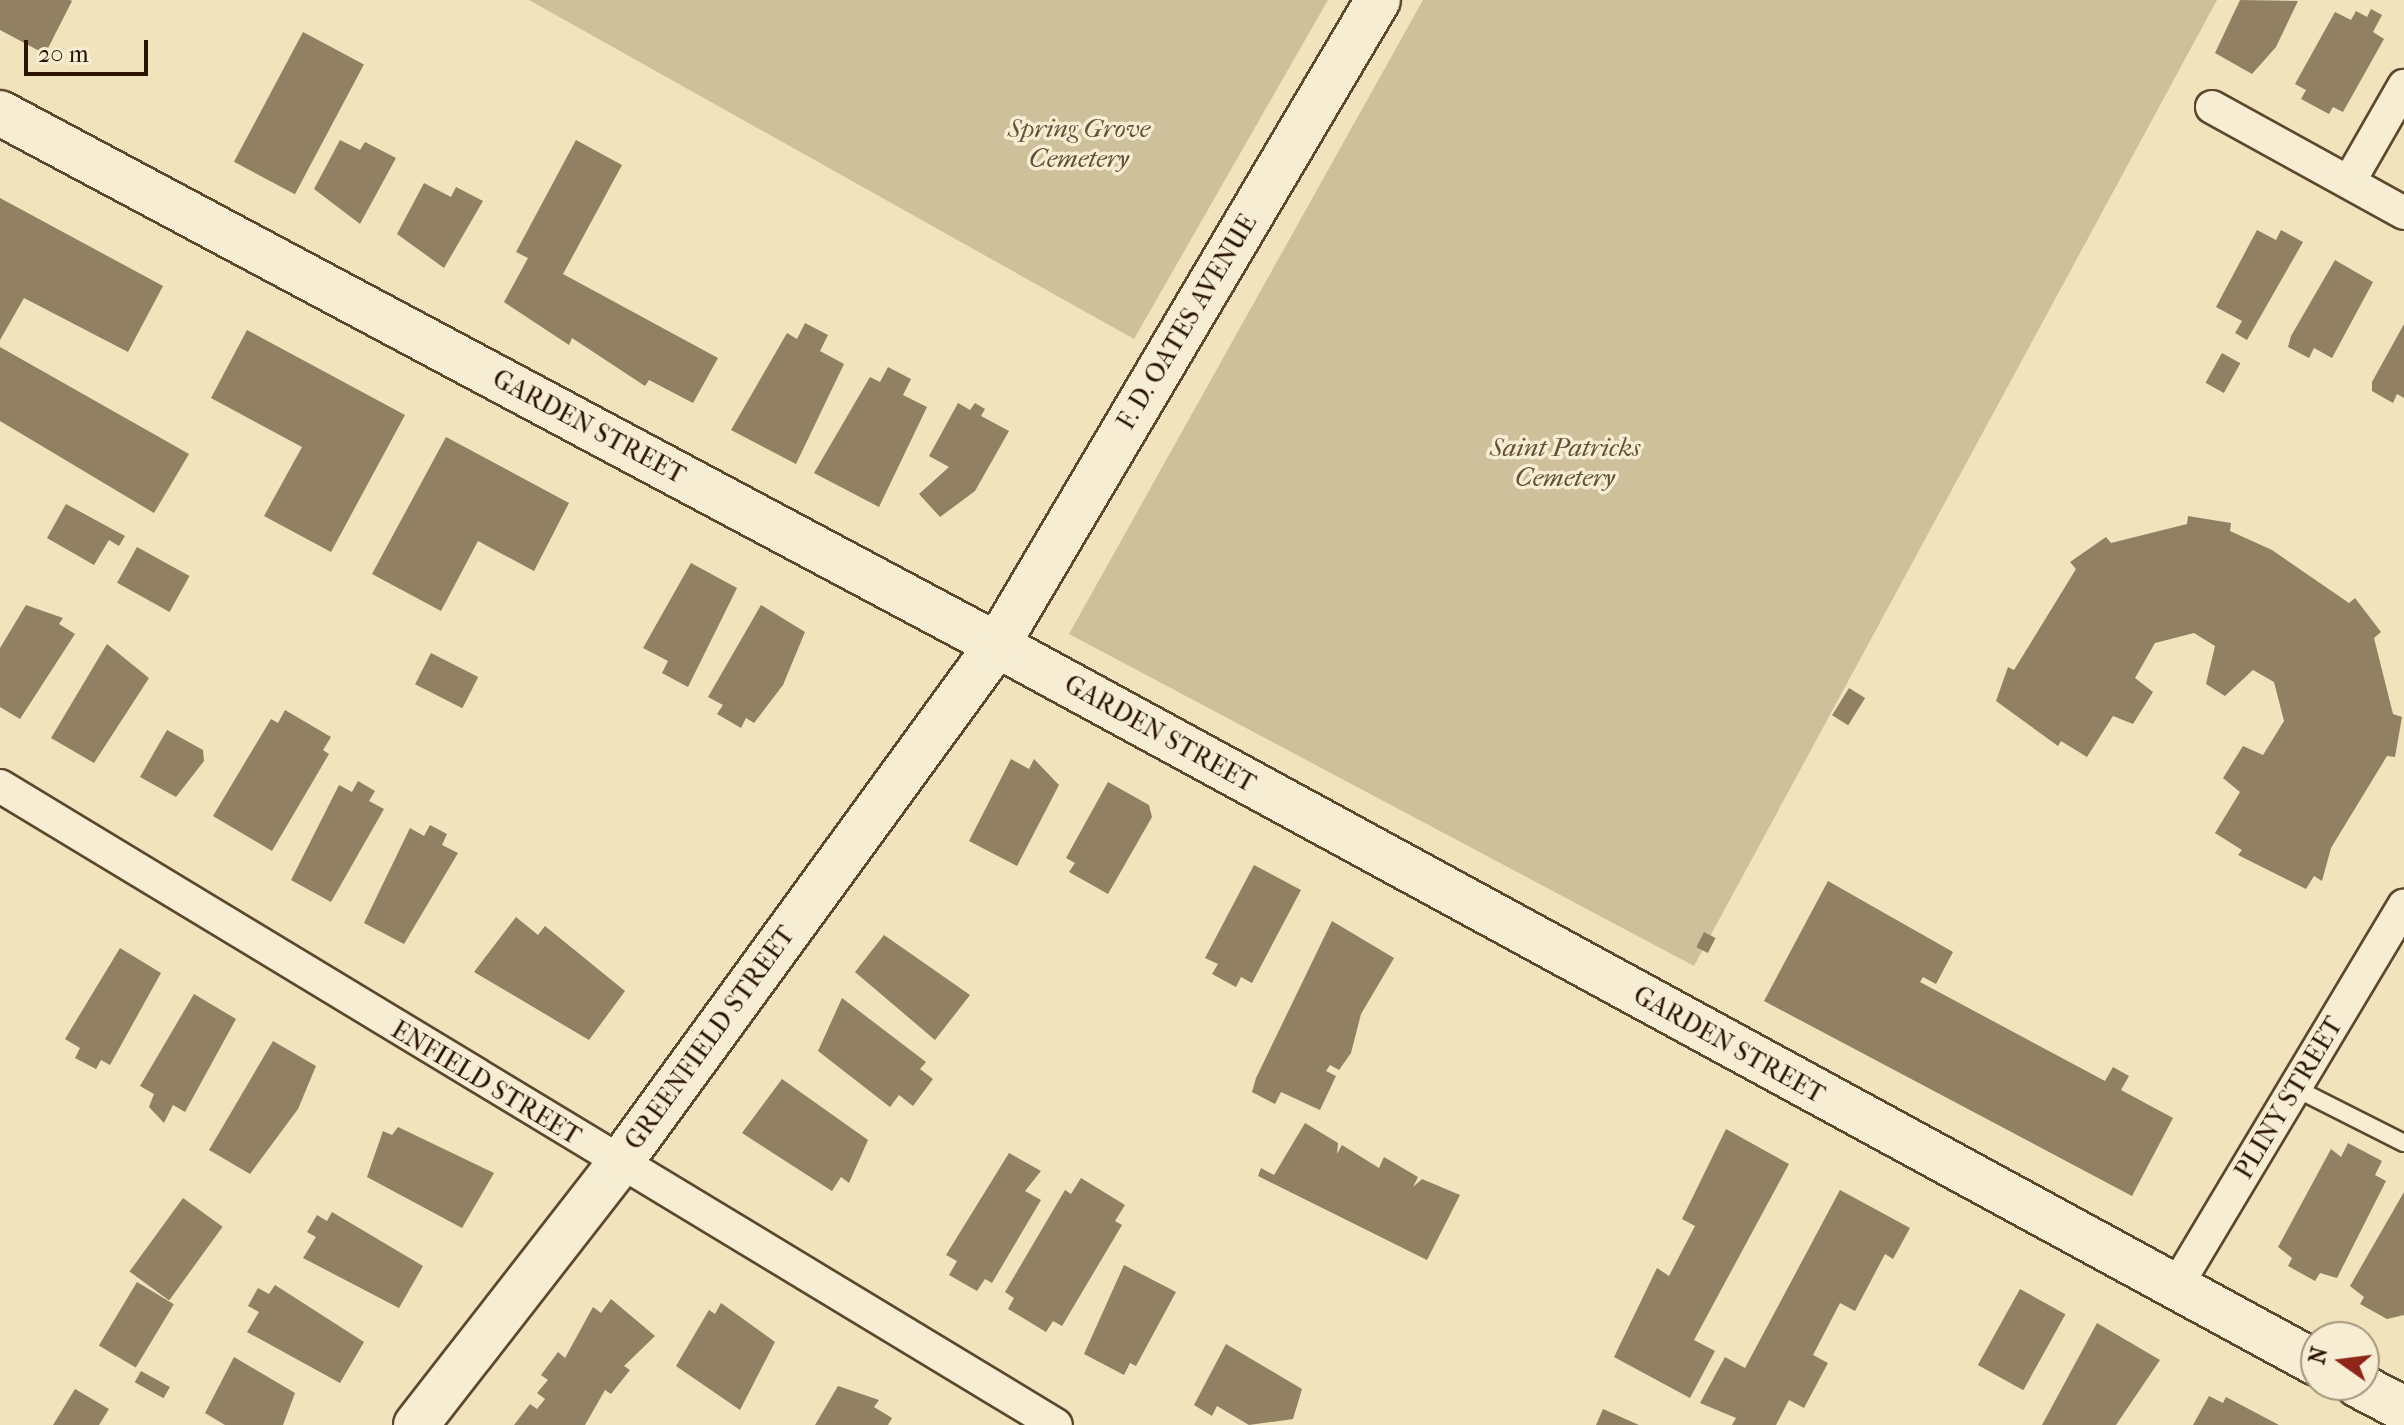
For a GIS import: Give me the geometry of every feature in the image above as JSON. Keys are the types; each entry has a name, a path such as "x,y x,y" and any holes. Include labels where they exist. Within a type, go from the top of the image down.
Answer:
{"street":[{"name":"F. D. OATES AVENUE","path":"997,645 1378,0"},
{"path":"2349,182 2404,86"},
{"path":"2212,107 2404,213"},
{"name":"GARDEN STREET","path":"0,113 997,645 2174,1290 2300,1355"},
{"name":"GREENFIELD STREET","path":"416,1425 619,1164 997,645"},
{"name":"ENFIELD STREET","path":"0,786 619,1164 1056,1425"},
{"name":"PLINY STREET","path":"2174,1290 2404,906"},
{"path":"2380,1396 2404,1409"}],"lane":[{"path":"2295,1088 2404,1143"}],"green space":[{"name":"Spring Grove Cemetery","path":"529,0 1328,0 1134,339"},
{"name":"Saint Patricks Cemetery","path":"1423,0 2217,0 1694,966 1069,634"}],"building":[{"path":"0,0 72,1 45,54 0,30"},
{"path":"2240,0 2298,1 2276,47 2252,74 2215,53"},
{"path":"2371,9 2382,15 2373,32 2384,39 2343,112 2333,107 2329,114 2301,99 2306,90 2295,84 2335,12 2351,20 2356,11 2367,17"},
{"path":"303,32 364,64 295,194 234,162"},
{"path":"340,140 360,150 365,142 396,158 360,224 314,189"},
{"path":"576,140 622,165 563,274 718,358 693,403 649,380 645,386 572,338 569,345 504,302 528,258 516,252"},
{"path":"424,183 451,197 456,187 483,201 444,268 397,234"},
{"path":"0,198 163,286 128,352 24,298 0,340"},
{"path":"2257,230 2276,240 2281,230 2303,242 2247,340 2235,333 2242,321 2216,307"},
{"path":"2335,260 2373,282 2332,358 2314,348 2309,358 2288,347 2291,336"},
{"path":"805,323 828,335 820,351 844,364 796,464 731,430 787,333 797,339"},
{"path":"2404,324 2404,398 2397,394 2393,403 2372,391 2372,382"},
{"path":"247,330 405,415 331,552 264,516 302,447 211,398"},
{"path":"0,347 189,454 154,513 0,421"},
{"path":"2222,353 2240,363 2224,393 2206,383"},
{"path":"888,367 911,379 903,395 927,407 879,507 814,473 870,377 880,382"},
{"path":"958,403 970,410 975,403 985,409 981,416 1009,431 975,491 940,517 919,494 949,467 929,456"},
{"path":"446,437 569,503 534,571 478,541 441,611 372,574"},
{"path":"66,504 125,536 119,546 109,540 94,565 47,538"},
{"path":"2188,516 2231,523 2230,531 2272,550 2349,603 2355,598 2381,632 2374,638 2393,714 2402,717 2395,757 2387,756 2331,848 2322,881 2314,876 2306,889 2238,855 2242,850 2215,833 2240,792 2223,778 2243,746 2263,755 2284,721 2274,682 2253,670 2225,696 2206,684 2215,646 2194,633 2155,643 2135,678 2153,692 2133,724 2113,716 2087,757 2061,741 2058,746 1996,701 2008,667 2014,670 2076,569 2070,562 2106,537 2111,543 2187,524"},
{"path":"137,547 189,576 170,612 117,583"},
{"path":"691,563 737,588 688,687 662,673 668,661 643,648"},
{"path":"26,605 63,618 59,624 75,634 20,719 0,707 0,648"},
{"path":"761,605 805,632 783,685 754,723 746,718 741,728 717,714 723,705 708,697"},
{"path":"107,644 149,678 94,763 51,738"},
{"path":"431,653 478,677 462,708 415,684"},
{"path":"1849,688 1865,698 1848,725 1832,715"},
{"path":"285,710 331,737 323,750 329,754 272,851 213,816 271,719 278,723"},
{"path":"167,730 203,750 204,761 176,797 140,777"},
{"path":"1011,759 1029,769 1034,759 1059,785 1017,866 969,841"},
{"path":"358,781 375,791 369,801 384,809 331,902 291,880 339,785 352,792"},
{"path":"1108,782 1149,805 1152,817 1108,894 1069,872 1075,863 1066,858"},
{"path":"430,825 447,834 442,845 458,853 404,944 364,923 410,828 424,836"},
{"path":"1254,865 1301,890 1252,983 1241,977 1236,987 1212,974 1218,964 1205,958"},
{"path":"1828,881 1953,952 1936,984 1923,977 1920,982 2105,1081 2113,1067 2129,1076 2121,1090 2173,1118 2132,1196 1764,1001"},
{"path":"516,917 538,935 545,926 625,991 589,1040 474,972"},
{"path":"1332,921 1394,958 1361,1014 1351,1053 1339,1070 1330,1065 1326,1071 1336,1076 1320,1110 1281,1092 1275,1104 1252,1092 1256,1078"},
{"path":"1704,932 1716,938 1708,953 1696,947"},
{"path":"884,935 970,995 935,1040 855,972"},
{"path":"120,948 161,973 110,1065 101,1060 96,1069 75,1058 80,1048 65,1039"},
{"path":"194,994 236,1019 185,1112 173,1105 164,1123 149,1107 154,1094 140,1086"},
{"path":"842,998 926,1062 920,1069 933,1079 913,1106 899,1095 890,1107 818,1051"},
{"path":"273,1041 316,1066 298,1109 250,1174 209,1150"},
{"path":"782,1079 868,1140 849,1183 841,1177 832,1191 742,1133"},
{"path":"1305,1123 1338,1143 1337,1154 1342,1145 1379,1168 1384,1157 1418,1177 1413,1187 1422,1179 1460,1195 1427,1260 1258,1176 1261,1168 1274,1175"},
{"path":"398,1127 494,1173 462,1228 367,1177 383,1131 392,1135"},
{"path":"1726,1129 1789,1164 1694,1340 1715,1351 1690,1398 1614,1357 1657,1268 1669,1276 1695,1226 1682,1219"},
{"path":"2348,1143 2382,1161 2375,1175 2386,1181 2337,1278 2320,1273 2315,1281 2288,1266 2292,1258 2278,1247 2331,1149 2341,1157"},
{"path":"1009,1153 1041,1171 1025,1191 1041,1200 992,1283 985,1279 977,1291 949,1275 957,1261 946,1255"},
{"path":"1081,1178 1125,1205 1115,1221 1122,1225 1062,1326 1053,1321 1046,1332 1008,1309 1014,1298 1005,1292 1065,1190 1071,1194"},
{"path":"1840,1190 1910,1228 1893,1259 1885,1254 1855,1311 1840,1303 1813,1355 1828,1363 1804,1408 1789,1400 1776,1425 1732,1425 1736,1418 1700,1403 1725,1357 1745,1368"},
{"path":"2404,1192 2404,1315 2387,1319 2360,1304 2364,1297 2350,1286"},
{"path":"183,1198 223,1227 169,1300 130,1272"},
{"path":"332,1212 423,1266 399,1308 303,1258 316,1237 307,1232 317,1215 327,1221"},
{"path":"1124,1265 1176,1292 1136,1366 1130,1363 1124,1375 1084,1354"},
{"path":"137,1282 174,1304 136,1368 99,1345"},
{"path":"275,1285 364,1342 340,1383 247,1332 259,1312 248,1306 258,1288 269,1294"},
{"path":"2020,1289 2065,1314 2023,1390 1978,1365"},
{"path":"611,1299 655,1336 624,1366 630,1370 611,1394 605,1390 585,1425 514,1425 530,1404 537,1409 545,1399 537,1393 548,1380 541,1375 558,1352 565,1358 593,1307 601,1313"},
{"path":"721,1303 775,1342 740,1410 676,1366 709,1310 715,1314"},
{"path":"2097,1323 2160,1360 2116,1425 2042,1425"},
{"path":"1226,1344 1302,1389 1293,1419 1249,1425 1217,1406 1212,1416 1194,1405"},
{"path":"234,1357 295,1393 283,1425 225,1425 205,1413"},
{"path":"141,1371 170,1387 164,1398 135,1382"},
{"path":"838,1386 879,1400 874,1407 892,1418 888,1425 815,1425"},
{"path":"75,1389 109,1409 99,1425 53,1425"},
{"path":"2209,1396 2223,1403 2226,1397 2279,1425 2193,1425"},
{"path":"1603,1409 1639,1425 1596,1425"}]}
